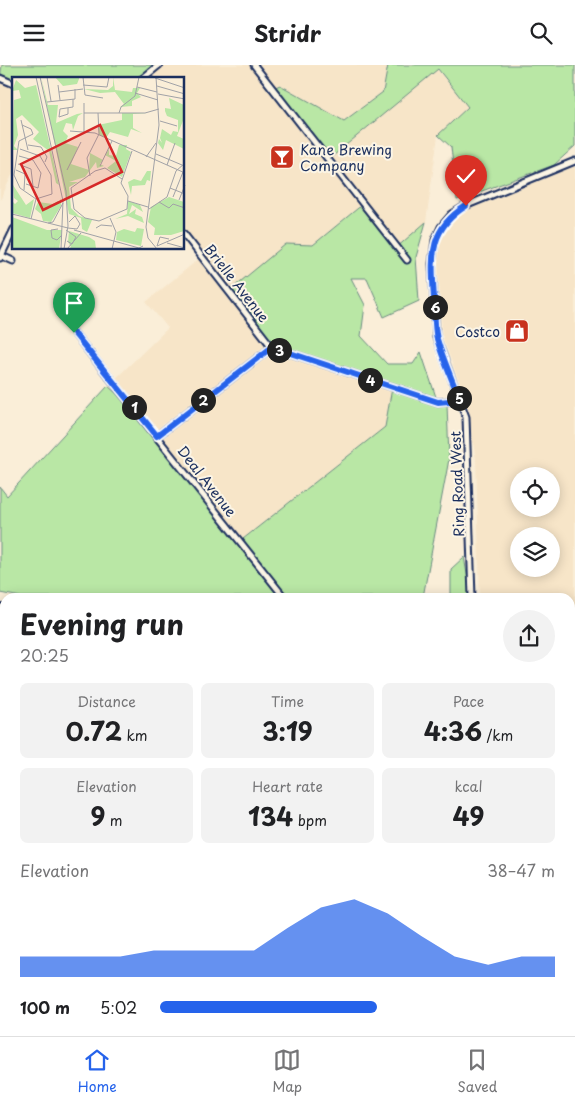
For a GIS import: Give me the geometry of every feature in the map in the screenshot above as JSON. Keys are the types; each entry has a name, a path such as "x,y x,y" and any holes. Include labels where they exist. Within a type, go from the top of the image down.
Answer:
{"street":[{"path":"144,77 159,65"},
{"path":"254,65 407,259"},
{"path":"0,78 12,83"},
{"name":"Ring Road West","path":"472,593 466,417 436,337 432,264 435,240 441,227 452,214 466,206 575,161"},
{"path":"12,233 0,256 13,261"},
{"name":"Brielle Avenue","path":"185,235 272,347"},
{"name":"Deal Avenue","path":"74,333 281,593"},
{"path":"157,436 272,347 438,402 460,400"}],"shaded area":[{"path":"156,65 388,65 383,92 344,121 281,85 328,160 437,69 468,107 438,135 426,222 396,248 363,204 313,245 286,244 392,388 385,427 243,539 108,386 168,328 146,302 200,258 185,237 185,77 142,77"},
{"path":"0,79 12,84 12,175 0,200"},
{"path":"575,166 575,593 480,593 476,459 465,398 442,336 438,264 440,242 456,218 468,210"}],"green space":[{"path":"2,65 156,65 142,77 12,77 12,84 0,79"},
{"path":"388,65 575,65 575,146 554,165 457,200 451,147 438,135 468,107 438,69 328,160 271,89 280,85 344,121 383,92"},
{"path":"363,204 396,248 426,222 416,257 419,301 384,317 367,278 351,278 365,305 361,336 387,364 413,364 421,352 437,400 447,404 449,459 424,593 0,593 0,487 7,496 108,386 243,539 385,427 392,388 278,348 229,291 286,244 313,245"},
{"path":"464,557 470,593 451,593 451,569"}],"place":[{"name":"Kane Brewing Company","path":"282,157"},
{"name":"Costco","path":"517,331"}],"route":[{"path":"74,333 157,436 272,347 438,402 460,400 436,337 432,264 435,240 441,227 452,214 466,206"}]}
